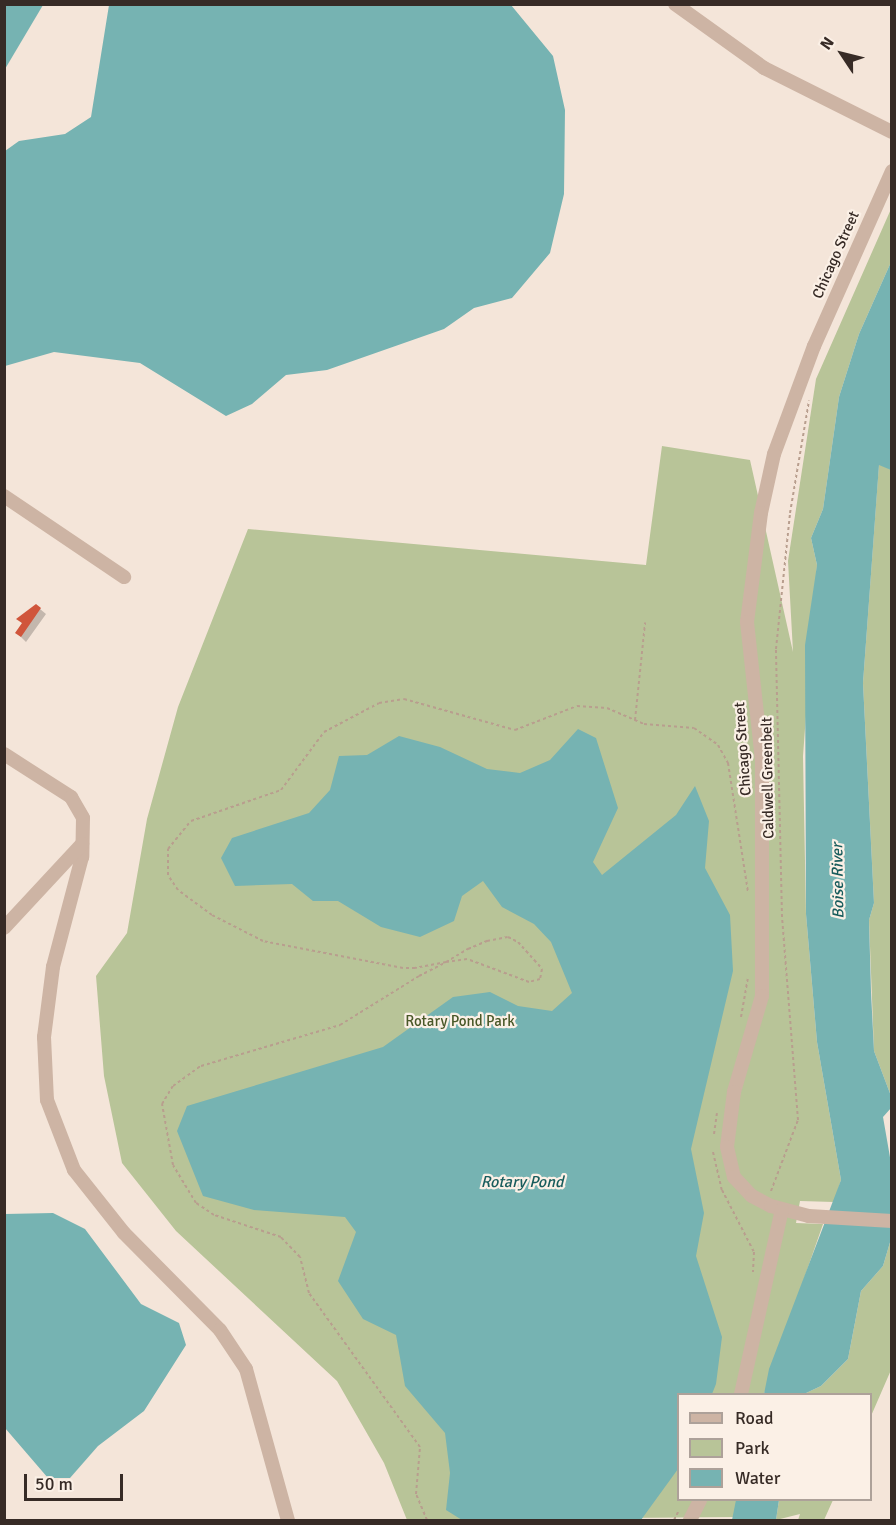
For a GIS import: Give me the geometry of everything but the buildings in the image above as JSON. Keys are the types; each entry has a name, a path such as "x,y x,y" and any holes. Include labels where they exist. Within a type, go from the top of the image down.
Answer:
{"street":[{"path":"675,4 764,68 891,132"},
{"name":"Chicago Street","path":"891,171 814,346 774,454 747,622 762,759 766,898 762,996 734,1092 727,1148 734,1177 752,1196 776,1207 809,1216 891,1221"},
{"path":"4,496 124,577"},
{"path":"4,754 71,797 83,818 82,844 71,912 53,967 44,1036 47,1100 74,1170 124,1233 220,1330 246,1369 288,1521"},
{"path":"4,928 82,844"},
{"path":"741,1393 776,1207"},
{"path":"690,1521 700,1501"}],"path":[{"name":"Caldwell Greenbelt","path":"776,1207 775,1171 798,1120 782,917 776,648 790,513 811,392"},
{"path":"635,720 645,622"},
{"path":"427,1521 416,1494 420,1448 309,1293 300,1257 281,1237 214,1215 196,1203 173,1165 162,1112 173,1086 201,1066 325,1031 446,962 487,941 508,937 528,950 543,974 530,982 467,959 446,962 403,968 263,941 212,915 178,890 168,875 168,849 190,821 281,790 324,732 385,701 404,699 515,730 577,706 607,708 635,720 694,728 710,735 724,753 749,905"},
{"path":"740,1023 749,969"},
{"path":"719,1102 715,1166 754,1252 752,1282"}],"green space":[{"name":"Rotary Pond Park","path":"891,209 891,262 859,334 839,397 823,509 811,538 817,565 803,756 806,914 817,1042 841,1180 834,1202 800,1201 796,1223 823,1224 764,1393 677,1393 677,1501 736,1501 736,1517 407,1520 384,1463 337,1381 176,1231 122,1163 104,1076 96,976 127,933 147,819 178,707 248,529 646,565 662,446 750,460 793,652 788,561 816,379"},
{"path":"879,464 892,470 891,1096 874,1051 869,920 874,903 863,683"},
{"path":"891,1239 891,1370 872,1414 872,1393 806,1393 821,1386 848,1359 861,1291 883,1266"},
{"path":"779,1501 833,1501 824,1520 798,1520 800,1514 776,1520"}],"water":[{"path":"4,5 43,5 5,69"},
{"path":"109,5 511,5 553,56 565,110 564,194 550,253 512,298 474,308 444,329 327,370 286,375 252,404 226,416 140,363 54,352 5,366 5,151 19,141 65,134 91,117"},
{"name":"Boise River","path":"891,262 891,470 879,465 863,683 874,903 869,920 871,992 874,1051 891,1096 891,1108 883,1117 891,1163 891,1239 883,1266 861,1291 848,1359 821,1386 806,1393 764,1393 769,1369 841,1180 817,1042 806,914 805,645 817,565 811,538 823,509 839,397 859,334"},
{"name":"Rotary Pond","path":"578,729 596,738 618,808 593,862 602,875 676,815 695,786 709,821 705,868 730,915 733,971 691,1149 704,1213 696,1256 722,1337 716,1384 712,1393 677,1393 677,1470 641,1520 462,1520 446,1510 450,1473 445,1433 405,1386 396,1335 363,1319 338,1281 356,1232 345,1217 254,1210 203,1196 177,1131 187,1106 383,1047 453,997 490,992 518,1006 552,1011 572,993 551,942 534,924 502,907 483,881 462,896 454,921 420,937 381,927 338,901 313,901 292,884 235,886 221,858 232,838 309,813 330,790 339,756 367,755 399,736 440,747 487,769 520,773 550,760"},
{"path":"53,1213 85,1229 141,1304 179,1323 186,1345 144,1411 98,1446 70,1478 48,1478 5,1428 5,1214"},
{"path":"736,1501 779,1501 776,1520 732,1520"}]}
